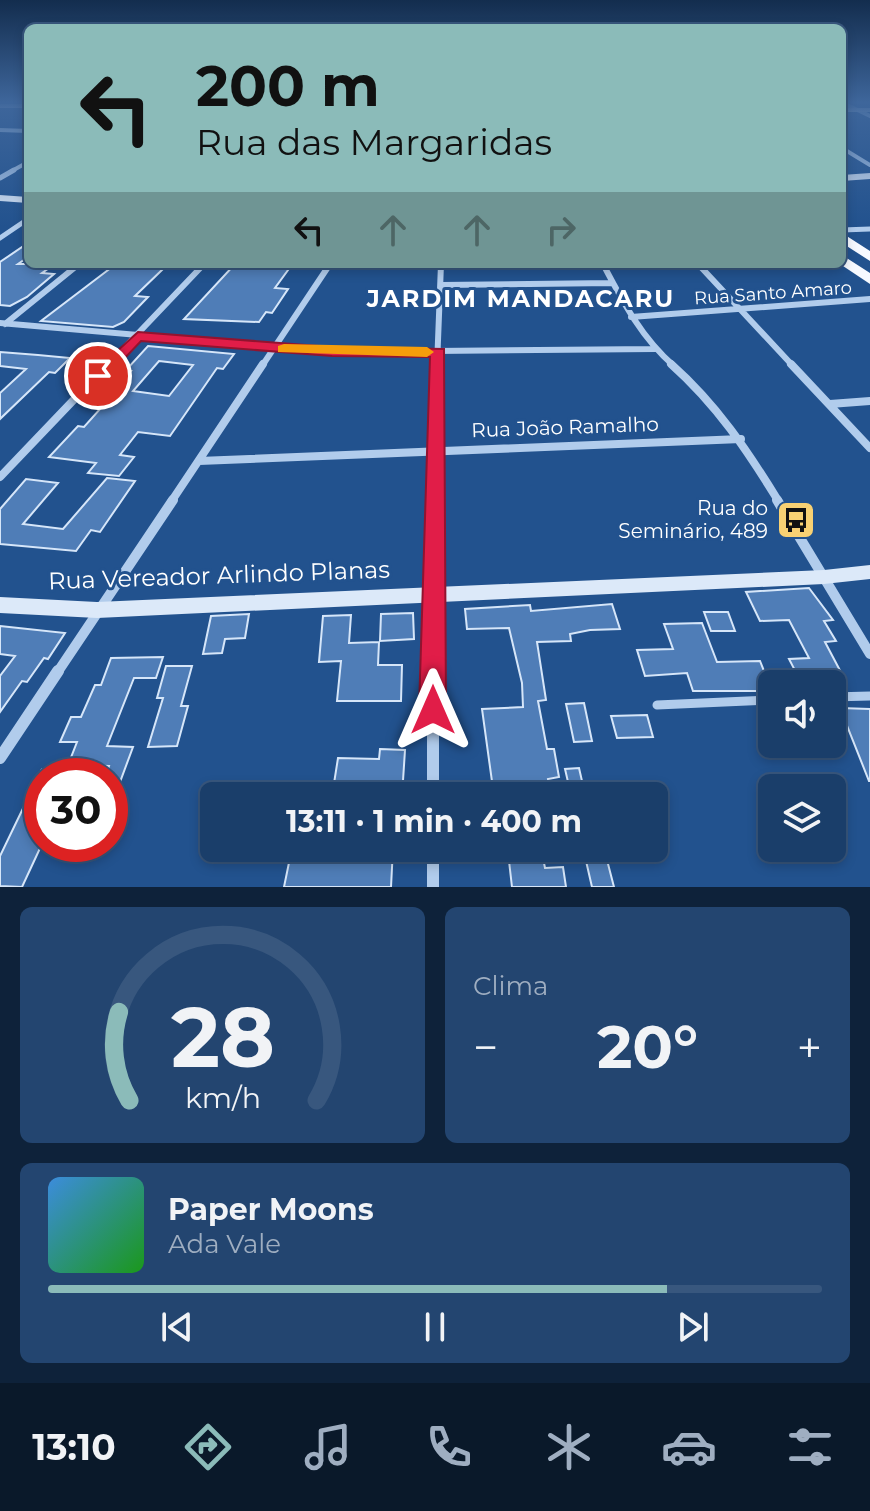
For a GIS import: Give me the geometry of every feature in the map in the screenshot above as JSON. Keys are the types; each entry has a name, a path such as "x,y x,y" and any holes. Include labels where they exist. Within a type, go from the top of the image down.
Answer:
{"main road":[{"path":"846,240 870,257"},
{"path":"846,262 870,280"}],"street":[{"path":"846,150 870,165"},
{"path":"0,178 24,164"},
{"path":"846,178 870,176"},
{"path":"0,198 24,200"},
{"path":"0,238 24,222"},
{"path":"846,230 870,229"},
{"path":"2,325 74,268"},
{"path":"0,477 200,268"},
{"path":"0,758 327,268"},
{"path":"433,782 434,449 441,268"},
{"path":"605,268 631,317 655,349 705,394 741,439 870,654"},
{"path":"702,268 870,448"},
{"path":"441,285 612,283"},
{"name":"Rua Santo Amaro","path":"631,317 870,299"},
{"path":"2,325 275,348 438,352 655,349"},
{"path":"830,404 870,401"},
{"name":"Rua João Ramalho","path":"199,461 434,449 741,439"},
{"name":"Rua Vereador Arlindo Planas","path":"0,605 97,610 824,577 870,572"},
{"path":"433,862 433,887"}],"lane":[{"path":"846,697 870,696"},
{"path":"657,705 758,701"}],"building":[{"path":"24,246 24,260 18,264 24,264 24,268 49,268 42,273 54,274 27,297 10,306 0,305 0,262"},
{"path":"111,268 164,268 135,296 148,297 124,322 113,327 41,321"},
{"path":"231,268 290,268 275,288 288,289 272,313 266,312 259,322 184,319"},
{"path":"148,346 234,354 223,369 217,368 170,436 138,432 120,455 134,457 119,476 88,473 96,463 49,457 78,426 84,427 118,389 115,389 131,371 126,370","holes":["159,361 193,365 169,396 133,391"]},
{"path":"0,352 70,358 55,373 49,372 0,419 0,393 26,369 0,366"},
{"path":"107,478 135,481 100,532 91,530 76,551 0,544 0,509 26,479 58,483 23,524 63,529"},
{"path":"809,588 833,620 824,621 836,641 825,642 840,670 795,670 789,659 809,658 789,620 760,621 746,592"},
{"path":"612,604 620,629 570,634 571,641 537,642 546,700 538,701 547,749 554,749 559,777 548,779 549,782 492,782 482,709 523,707 522,683 509,628 467,629 465,609 530,605 531,611"},
{"path":"704,612 728,612 735,631 711,631"},
{"path":"413,613 414,639 380,641 381,614"},
{"path":"249,614 245,638 225,639 222,653 203,654 211,616"},
{"path":"351,615 349,643 379,642 378,665 402,665 401,701 337,701 341,661 319,662 323,616"},
{"path":"702,623 717,662 760,661 764,670 758,670 758,691 693,691 687,673 645,676 637,650 673,649 664,624"},
{"path":"0,626 65,633 48,659 44,658 27,682 22,681 0,712 0,676 15,656 0,654"},
{"path":"163,657 156,678 134,678 107,746 133,747 128,760 128,758 71,758 77,742 60,742 71,717 81,717 95,685 101,685 111,658"},
{"path":"166,666 192,666 181,706 188,706 177,746 148,747 163,698 157,698"},
{"path":"584,703 592,741 574,742 566,704"},
{"path":"846,708 870,709 869,781 846,723"},
{"path":"647,715 653,737 617,738 611,716"},
{"path":"380,749 405,750 403,782 334,782 338,758 379,759"},
{"path":"579,768 582,782 568,782 565,769"},
{"path":"24,806 24,862 34,862 22,887 0,886 0,856"},
{"path":"289,862 392,862 391,887 284,887"},
{"path":"509,862 544,862 545,868 563,867 566,887 512,887"},
{"path":"586,862 608,862 614,887 592,887"}],"slow traffic":[{"path":"284,349 427,352"}],"place":[{"name":"Rua do Seminário, 489","path":"796,520"}],"district":[{"name":"JARDIM MANDACARU","path":"521,298"}],"route":[{"path":"98,376 138,336 332,352 438,352 434,449 433,710"}]}
